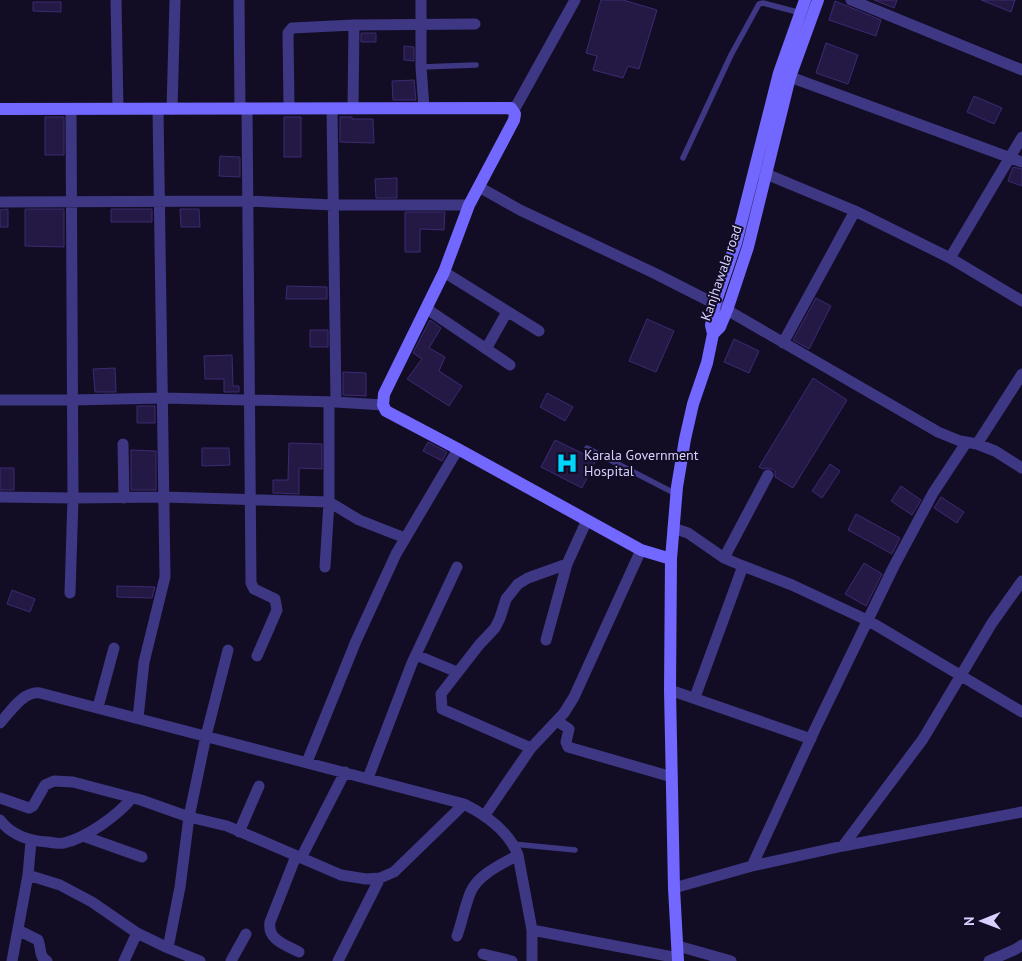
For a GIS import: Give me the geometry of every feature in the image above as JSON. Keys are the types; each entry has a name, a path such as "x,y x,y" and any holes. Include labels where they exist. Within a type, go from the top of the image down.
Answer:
{"street":[{"path":"116,0 118,109"},
{"path":"172,109 175,0"},
{"path":"240,0 247,201 251,583 254,589 275,599 277,610 258,656"},
{"path":"421,0 420,26 424,108"},
{"path":"575,0 514,110 514,120 469,205 444,272 384,394 383,406 386,411 458,448 642,550 671,559"},
{"name":"Kanjhawala road","path":"678,955 674,888 670,690 671,559 676,494 693,404 707,362 713,334 720,328 721,307 748,247 762,172 784,75 805,0"},
{"name":"Kanjhawala road","path":"784,75 818,0"},
{"path":"851,0 1022,70"},
{"path":"289,107 288,33 292,28 354,25 420,26 475,24"},
{"path":"353,108 354,25"},
{"path":"784,75 1022,162"},
{"path":"0,109 506,107 514,110"},
{"path":"138,718 144,662 165,577 158,108"},
{"path":"324,567 329,502 332,402 332,108"},
{"path":"70,592 73,498 71,109"},
{"path":"950,258 1022,137"},
{"path":"762,172 855,211 950,258 1022,301"},
{"path":"479,187 520,210 721,307 938,432 995,451 1022,468"},
{"path":"0,202 247,201 333,205 469,205"},
{"path":"783,343 855,211"},
{"path":"444,272 539,332"},
{"path":"426,309 510,364"},
{"path":"486,349 507,312"},
{"path":"752,866 894,566 933,493 1022,374"},
{"path":"0,400 163,398 332,402 383,406"},
{"path":"123,444 124,498"},
{"path":"307,762 356,641 396,554 458,448"},
{"path":"724,558 768,475"},
{"path":"0,497 164,497 329,502 359,520 405,538"},
{"path":"546,640 567,564 587,520"},
{"path":"673,528 688,533 724,558 792,585 869,621 1022,712"},
{"path":"485,815 530,748 564,713 574,697 642,550"},
{"path":"530,748 442,708 440,694 495,628 506,600 518,584 528,578 567,564"},
{"path":"695,697 743,566"},
{"path":"368,778 416,654 457,567"},
{"path":"843,846 923,738 992,623 1022,580"},
{"path":"98,707 114,648"},
{"path":"168,948 180,888 189,818 206,736 228,650"},
{"path":"416,654 457,672"},
{"path":"670,690 695,697 811,739"},
{"path":"0,723 26,696 33,692 98,707 464,804 485,815 514,844 518,855 532,930 532,961"},
{"path":"557,721 569,729 566,742 568,747 672,777"},
{"path":"299,952 276,940 270,930 270,922 299,857 345,772"},
{"path":"0,798 29,808 33,806 46,785 54,781 73,782 132,798 189,818 227,826 341,875 366,879 380,878 394,872 464,804"},
{"path":"239,832 259,786"},
{"path":"0,820 10,830 31,841 62,844 83,836 122,810 132,798"},
{"path":"674,888 752,866 843,846 1022,812"},
{"path":"83,836 142,857"},
{"path":"12,961 28,875 31,841"},
{"path":"457,936 472,890 478,881 498,866 518,855"},
{"path":"28,875 60,885 92,902 137,933 200,961"},
{"path":"338,961 380,878"},
{"path":"18,930 38,940 40,955 47,961"},
{"path":"532,930 678,955 731,961"},
{"path":"124,961 137,933"},
{"path":"231,961 246,934"},
{"path":"989,961 1019,947"},
{"path":"1011,961 1019,947"},
{"path":"483,954 512,961"}],"lane":[{"path":"683,158 731,55 759,4 762,1 801,13"},
{"path":"422,66 476,65"},
{"path":"587,448 676,494"},
{"path":"514,844 575,850"}],"building":[{"path":"601,0 623,0 657,10 639,69 628,66 623,78 593,70 597,56 586,53"},
{"path":"874,0 897,0 894,8"},
{"path":"981,0 1015,0 1011,12"},
{"path":"835,1 881,20 876,36 829,20"},
{"path":"33,2 61,2 61,12 33,11"},
{"path":"361,33 376,33 376,42 361,42"},
{"path":"826,43 858,55 848,84 816,73"},
{"path":"404,46 414,47 414,61 404,60"},
{"path":"414,80 416,100 393,100 392,81"},
{"path":"974,96 1002,108 994,124 967,112"},
{"path":"45,117 64,117 64,155 45,155"},
{"path":"284,117 301,117 301,157 284,157"},
{"path":"340,117 373,119 374,143 340,142"},
{"path":"220,156 240,157 240,177 219,176"},
{"path":"1013,167 1022,169 1022,186 1008,181"},
{"path":"397,178 397,198 376,198 375,179"},
{"path":"8,209 8,227 0,227 0,210"},
{"path":"25,209 64,209 64,247 25,246"},
{"path":"111,209 152,209 152,222 111,222"},
{"path":"180,209 199,209 200,227 181,227"},
{"path":"405,212 445,212 444,230 420,229 420,252 405,252"},
{"path":"287,286 327,287 327,299 286,299"},
{"path":"816,298 831,306 809,349 793,340"},
{"path":"647,319 674,331 656,372 629,361"},
{"path":"430,320 441,328 429,348 445,357 439,371 462,386 449,406 407,379 422,359 413,353"},
{"path":"310,330 328,330 328,347 310,347"},
{"path":"734,339 759,351 749,373 724,362"},
{"path":"232,355 233,386 239,386 239,392 224,392 224,379 205,379 204,356"},
{"path":"115,368 116,392 95,392 93,369"},
{"path":"343,372 366,373 366,396 343,395"},
{"path":"813,378 847,400 793,488 775,477 775,471 772,469 759,467"},
{"path":"547,393 573,407 565,421 540,407"},
{"path":"137,406 155,406 155,423 137,423"},
{"path":"555,440 596,460 582,488 541,467"},
{"path":"428,442 447,452 442,461 423,451"},
{"path":"289,443 322,444 322,469 299,468 299,494 273,493 273,480 288,480"},
{"path":"202,448 229,448 230,465 202,466"},
{"path":"131,450 156,451 156,490 131,490"},
{"path":"830,464 840,471 822,498 812,491"},
{"path":"0,468 14,468 14,490 0,490"},
{"path":"901,486 921,500 912,515 891,501"},
{"path":"941,497 964,512 957,523 934,508"},
{"path":"856,514 900,538 892,554 848,530"},
{"path":"864,563 882,574 866,606 845,594"},
{"path":"117,586 155,587 152,598 117,597"},
{"path":"12,590 35,599 30,612 7,604"}],"place":[{"name":"Karala Government Hospital","path":"567,463"}]}
